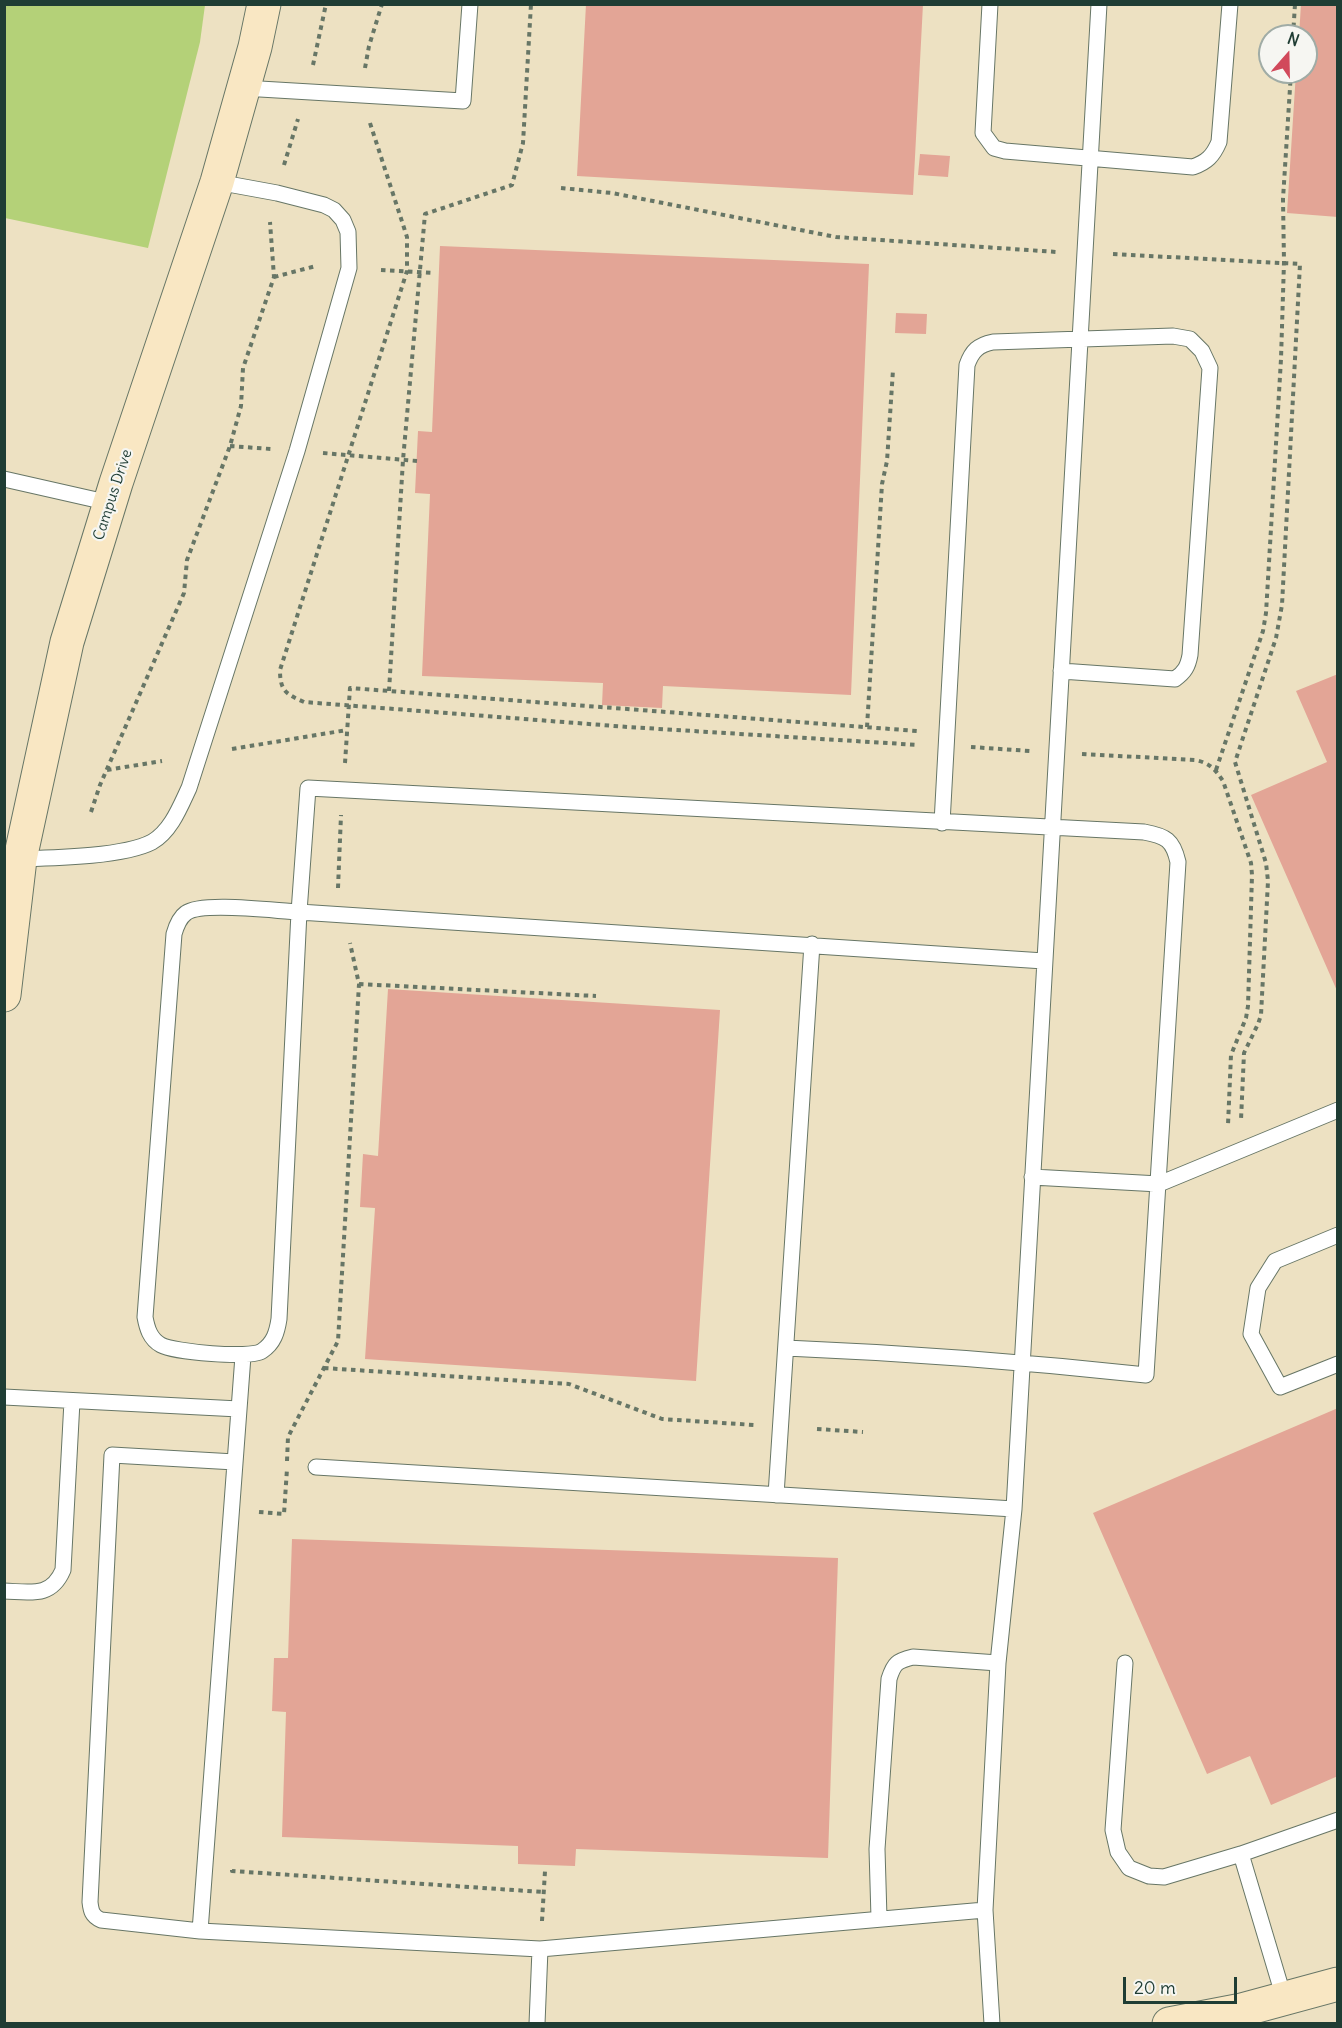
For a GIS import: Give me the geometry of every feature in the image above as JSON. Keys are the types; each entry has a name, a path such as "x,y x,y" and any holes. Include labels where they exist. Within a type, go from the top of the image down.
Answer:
{"street":[{"name":"Campus Drive","path":"4,995 12,859 67,642 110,503 217,183 264,4"},
{"path":"1169,2024 1242,2010 1338,1984"}],"lane":[{"path":"243,88 463,101 470,4"},
{"path":"990,4 982,133 994,148 1005,151 1193,167 1204,163 1213,155 1219,142 1230,4"},
{"path":"992,2024 985,1911 998,1664 1014,1509 1099,4"},
{"path":"12,859 122,852 153,841 175,819 189,788 297,451 349,268 348,232 343,220 334,210 324,205 277,193 217,183"},
{"path":"942,823 967,365 971,353 982,344 993,342 1173,336 1190,339 1202,351 1210,368 1188,665 1183,674 1175,679 1061,671"},
{"path":"4,479 110,503"},
{"path":"786,1348 1022,1362 1146,1375 1178,862 1175,848 1167,839 1157,834 1052,827 308,788 299,912 279,1319 271,1344 260,1353 243,1356 160,1345 148,1332 145,1317 174,933 178,922 186,913 198,908 299,912 1044,961"},
{"path":"776,1495 812,944"},
{"path":"1032,1177 1159,1184 1338,1110"},
{"path":"1338,1235 1275,1261 1258,1288 1251,1334 1280,1386 1338,1364"},
{"path":"200,1931 243,1356"},
{"path":"4,1397 239,1409"},
{"path":"4,1591 48,1590 58,1581 63,1570 72,1401"},
{"path":"235,1462 112,1455 90,1902 91,1913 101,1920 200,1931 540,1949 879,1918 985,1911"},
{"path":"316,1467 1014,1509"},
{"path":"879,1918 878,1849 889,1679 893,1666 902,1660 913,1658 998,1664"},
{"path":"1125,1663 1113,1830 1118,1852 1128,1868 1149,1876 1164,1877 1240,1854 1338,1820"},
{"path":"1240,1854 1284,1998"},
{"path":"537,2024 540,1949"}],"path":[{"path":"382,4 365,66 365,95 375,143 407,237 407,270 280,670 280,682 288,695 304,702 628,727 1195,760 1208,763 1223,781 1248,853 1252,875 1248,1006 1246,1018 1231,1054 1233,1153"},
{"path":"389,691 404,460 425,214 512,185 523,143 531,4"},
{"path":"1294,24 1295,4"},
{"path":"1216,770 1263,631 1266,613 1284,262 1283,198 1290,84"},
{"path":"561,188 612,193 836,237 1057,252"},
{"path":"90,812 184,592 187,560 230,446 241,406 243,368 274,277 270,222"},
{"path":"1109,254 1300,264 1282,605 1276,638 1235,762 1266,863 1268,881 1261,1015 1244,1053 1233,1153"},
{"path":"274,277 316,266"},
{"path":"381,270 434,273"},
{"path":"867,727 882,484 887,461 893,370"},
{"path":"348,705 350,688 916,730"},
{"path":"232,749 347,730"},
{"path":"106,770 162,760"},
{"path":"337,885 340,821"},
{"path":"252,1512 284,1514 288,1437 338,1341 359,984 351,944"},
{"path":"359,984 596,996"},
{"path":"324,1368 570,1384 662,1419 756,1426"},
{"path":"817,1429 863,1432"},
{"path":"232,1860 232,1871 543,1892"},
{"path":"540,1949 545,1871"}],"green space":[{"path":"5,4 205,5 200,42 148,248 5,218"}],"building":[{"path":"586,4 923,4 913,195 577,176"},
{"path":"1301,4 1338,4 1338,217 1287,213 1295,84 1318,84 1318,24 1300,24"},
{"path":"920,154 950,156 948,177 918,175"},
{"path":"440,246 869,264 851,695 663,686 662,708 602,705 603,683 422,676 430,494 415,493 418,431 432,432"},
{"path":"896,313 927,314 926,334 895,333"},
{"path":"1338,674 1338,993 1251,795 1327,762 1296,691"},
{"path":"388,989 720,1010 696,1381 365,1359 375,1208 360,1207 363,1154 378,1156"},
{"path":"1338,1408 1338,1776 1271,1805 1250,1756 1207,1774 1093,1513"},
{"path":"292,1539 838,1558 828,1858 576,1849 575,1866 518,1864 518,1846 282,1837 286,1712 272,1711 274,1658 288,1658"}]}
